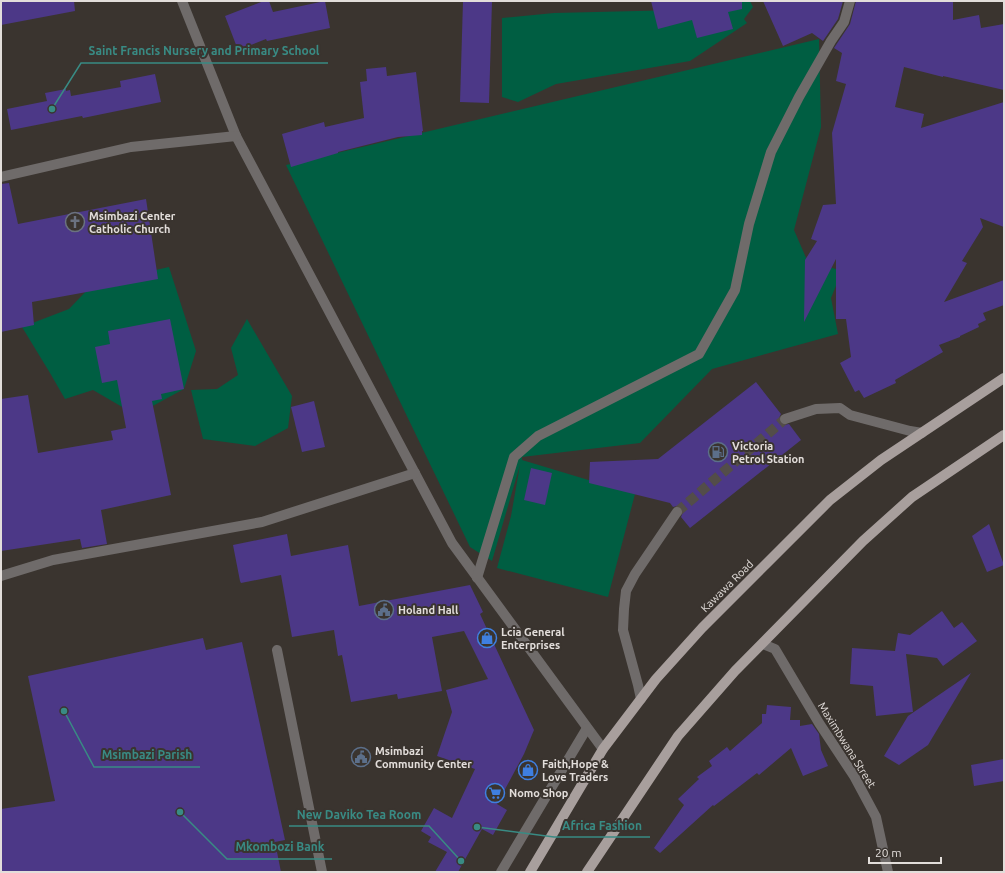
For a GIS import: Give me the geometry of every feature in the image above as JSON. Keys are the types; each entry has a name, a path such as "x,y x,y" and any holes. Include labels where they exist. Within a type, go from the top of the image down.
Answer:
{"main road":[{"name":"Kawawa Road","path":"530,872 603,749 656,679 702,628 830,500 882,460 1004,378"},
{"path":"587,872 678,736 735,671 863,541 912,497 1004,435"}],"street":[{"path":"182,1 236,136 452,543 603,749"},
{"path":"477,578 514,457 538,436 699,354 735,290 749,224 771,152 799,97 831,41 844,22 850,1"},
{"path":"1,177 131,146 236,136"},
{"path":"785,419 816,409 840,408 850,415 922,433"},
{"path":"1,576 53,560 262,522 415,473"},
{"path":"640,699 638,685 623,630 626,591 635,574 677,512"},
{"name":"Maximbwana Street","path":"763,644 775,649 819,723 858,783 876,817 888,872"},
{"path":"277,650 322,872"},
{"path":"501,872 587,728"}],"green space":[{"path":"677,1 750,1 753,7 744,19 747,23 690,61 556,84 518,102 502,97 502,18 554,13 679,10"},
{"path":"819,39 821,127 794,230 807,260 842,271 831,298 838,334 712,369 640,443 522,457 522,460 635,494 608,597 497,568 511,516 520,465 492,561 470,547 286,165"},
{"path":"169,267 196,351 184,389 136,415 93,390 65,399 22,327 69,309 93,284"},
{"path":"247,319 292,396 288,428 255,446 203,439 191,390 217,389 238,375 231,348"}],"building":[{"path":"1,1 74,1 75,11 1,25"},
{"path":"264,1 269,1 273,12 325,1 330,28 267,41 266,39 238,50 225,16"},
{"path":"463,1 492,1 489,103 460,102"},
{"path":"651,1 742,1 742,9 728,12 733,29 697,38 692,20 658,29"},
{"path":"763,1 843,1 838,19 823,41 812,33 783,46"},
{"path":"856,1 953,1 953,20 979,15 981,28 1004,24 1004,90 904,67 895,107 924,114 921,128 1004,102 1004,227 980,218 983,227 962,261 967,263 944,302 1004,280 1004,305 983,313 986,320 978,324 979,327 960,337 939,345 943,352 895,380 896,383 864,398 859,390 855,392 840,363 851,357 846,319 836,319 836,259 804,322 805,260 817,241 811,239 823,205 836,204 832,133 846,84 836,81 842,53 834,48 850,24"},
{"path":"386,67 387,76 416,72 423,131 422,135 398,137 338,152 291,167 282,134 324,122 325,127 364,118 360,82 367,81 366,69"},
{"path":"155,74 161,102 83,118 82,116 11,130 7,109 47,101 45,93 66,89 66,91 70,90 71,96 121,87 120,81"},
{"path":"9,183 18,224 146,199 158,279 32,302 34,325 1,332 1,184"},
{"path":"170,319 184,389 161,394 162,399 152,401 171,495 101,510 107,544 82,548 80,539 1,551 1,399 28,395 38,453 113,440 111,431 126,428 117,380 102,383 95,347 110,344 108,331"},
{"path":"756,382 781,414 779,418 780,424 789,424 801,440 690,528 681,517 683,509 680,506 673,507 670,503 589,483 590,462 658,459"},
{"path":"314,401 325,447 302,452 291,407"},
{"path":"531,468 552,473 545,505 524,500"},
{"path":"989,524 1004,565 987,572 972,536"},
{"path":"287,534 291,556 348,545 359,606 470,585 483,612 480,614 534,730 524,754 497,804 507,810 493,835 482,829 458,872 435,872 447,852 428,842 431,837 421,831 434,808 452,818 475,769 437,756 452,712 446,690 488,679 464,631 432,637 442,691 398,699 397,694 351,702 342,655 338,656 334,630 292,637 281,575 241,583 240,581 233,545"},
{"path":"942,611 954,628 962,622 977,641 943,666 937,658 906,654 913,712 876,716 873,686 850,684 852,648 895,651 898,633 910,635"},
{"path":"203,638 206,650 242,642 285,840 275,842 281,872 1,872 1,809 55,801 28,676"},
{"path":"971,673 928,745 899,765 884,756 908,716"},
{"path":"767,705 791,707 790,720 800,720 800,726 812,724 819,734 821,750 828,766 803,776 791,748 759,775 757,773 714,806 713,805 660,853 654,848 684,805 678,799 699,779 697,777 712,766 709,761 727,747 730,751 762,723 762,714 766,714"},
{"path":"1004,759 1004,781 974,786 971,765"}],"tunnel":[{"path":"677,512 785,419"}],"place":[{"name":"Saint Francis Nursery and Primary School","path":"52,109"},
{"name":"Msimbazi Center Catholic Church","path":"75,222"},
{"name":"Victoria Petrol Station","path":"718,452"},
{"name":"Holand Hall","path":"384,610"},
{"name":"Lcia General Enterprises","path":"487,638"},
{"name":"Msimbazi Parish","path":"64,711"},
{"name":"Msimbazi Community Center","path":"361,757"},
{"name":"Faith,Hope & Love Traders","path":"528,770"},
{"name":"Nomo Shop","path":"495,793"},
{"name":"Mkombozi Bank","path":"180,812"},
{"name":"Africa Fashion","path":"477,827"},
{"name":"New Daviko Tea Room","path":"461,861"}]}
